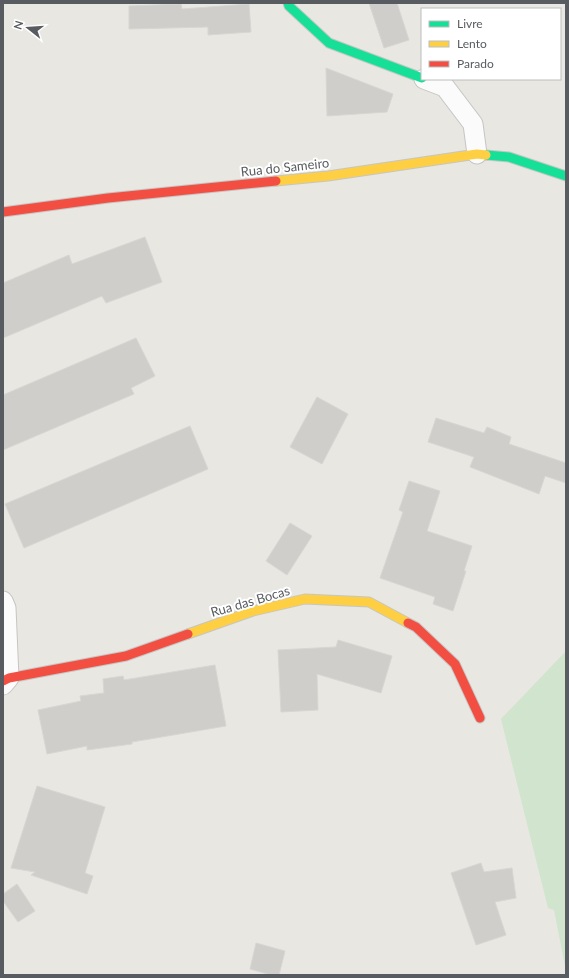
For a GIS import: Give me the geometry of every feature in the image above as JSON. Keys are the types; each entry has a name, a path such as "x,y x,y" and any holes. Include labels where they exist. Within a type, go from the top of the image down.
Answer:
{"street":[{"path":"288,3 289,6 329,43 421,78"},
{"path":"426,80 445,87 473,124 477,154"},
{"name":"Rua do Sameiro","path":"3,212 108,198 328,176 477,154 509,157 566,176"},
{"name":"Rua das Bocas","path":"5,682 126,656 253,611 305,599 369,602 416,627 455,664 480,718"},
{"path":"3,601 6,608 5,682"}],"green space":[{"path":"566,651 566,971 554,910 548,908 501,719"}],"building":[{"path":"369,3 397,3 409,40 384,48"},
{"path":"181,4 182,9 249,4 251,32 208,35 208,27 129,29 129,6"},
{"path":"326,68 393,94 387,112 327,116"},
{"path":"145,237 162,282 106,303 102,296 3,338 3,283 69,255 72,264"},
{"path":"136,338 155,376 131,388 134,394 3,450 3,395"},
{"path":"317,397 348,414 322,464 290,447"},
{"path":"436,418 484,433 487,427 511,437 509,444 566,463 566,483 545,476 539,494 470,467 474,457 428,442"},
{"path":"190,426 208,469 24,548 5,504"},
{"path":"409,481 440,491 427,531 472,546 464,571 466,571 453,611 433,604 435,597 380,578 403,512 399,510"},
{"path":"290,523 312,536 287,575 266,561"},
{"path":"338,640 392,656 381,693 317,674 318,710 281,712 278,650 336,647"},
{"path":"215,665 226,726 132,742 132,744 87,750 87,746 47,754 38,710 81,701 80,696 104,693 103,679 123,676 124,680"},
{"path":"37,786 105,807 85,873 93,876 87,894 31,875 35,872 11,868"},
{"path":"481,863 484,872 512,868 516,898 495,902 506,935 476,945 451,873"},
{"path":"17,884 35,911 18,922 3,901 3,894"},
{"path":"256,943 285,951 279,975 271,975 250,969"}],"traffic: fast":[{"path":"288,3 289,6 329,43 421,78"},
{"path":"486,155 509,157 566,176"}],"traffic: slow":[{"path":"276,181 328,176 477,154 486,155"},
{"path":"188,634 253,611 305,599 369,602 408,623"}],"traffic: jam":[{"path":"3,212 108,198 276,181"},
{"path":"408,623 416,627 455,664 480,718"},
{"path":"3,681 9,678 126,656 188,634"}]}
